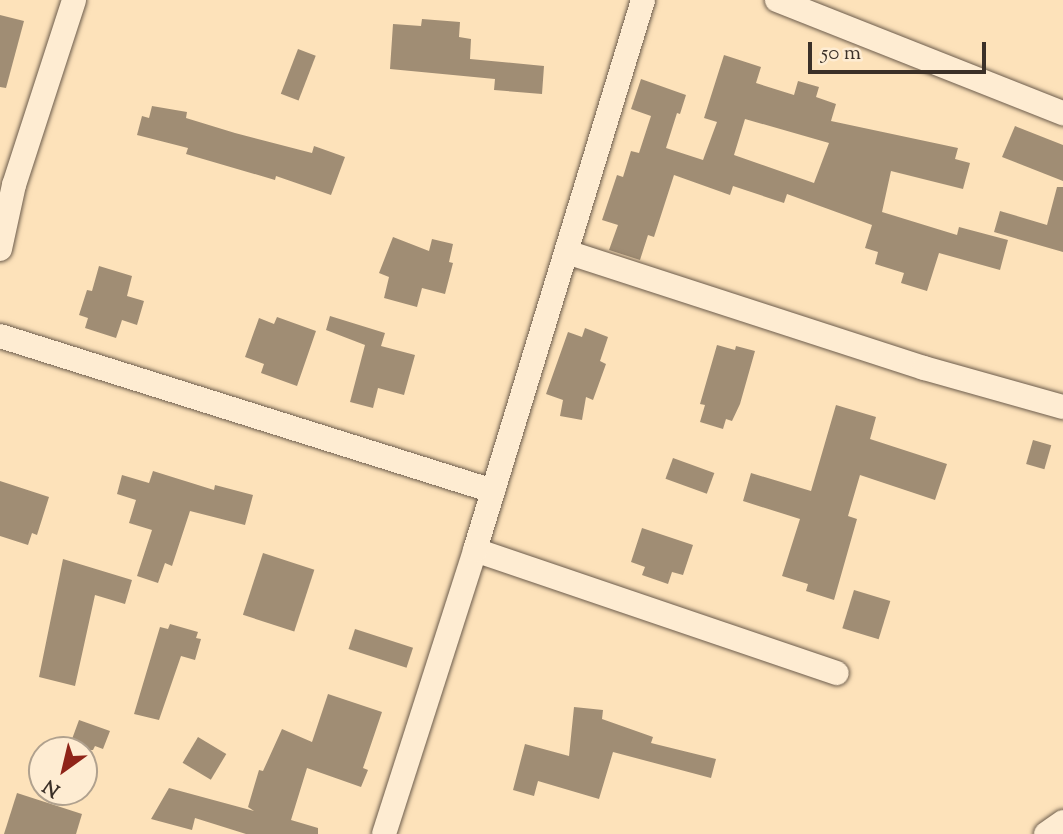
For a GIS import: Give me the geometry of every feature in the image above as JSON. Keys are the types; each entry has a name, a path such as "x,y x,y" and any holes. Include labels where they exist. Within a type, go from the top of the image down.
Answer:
{"street":[{"path":"0,249 7,183 74,0"},
{"path":"384,834 475,550 643,0"},
{"path":"777,0 1063,113"},
{"path":"567,252 924,368 1063,407"},
{"path":"0,336 493,491"},
{"path":"475,550 837,673"},
{"path":"1046,834 1063,822"}],"building":[{"path":"0,15 24,21 6,88 0,87"},
{"path":"422,19 460,22 459,37 471,39 470,59 544,66 542,94 494,90 495,79 390,69 393,24 421,26"},
{"path":"298,49 316,56 299,101 281,94"},
{"path":"724,55 761,67 756,83 794,95 798,81 819,87 816,97 836,104 831,121 958,148 955,159 970,163 963,189 891,171 882,212 957,235 959,227 1008,240 1000,270 939,253 927,291 901,283 904,273 875,264 878,252 865,248 872,225 787,194 784,203 733,186 730,195 674,175 654,237 648,235 640,260 609,250 618,225 602,220 617,175 623,177 631,151 639,153 651,116 631,109 641,79 686,95 666,148 703,160 717,122 704,118","holes":["745,119 829,143 814,183 734,155"]},
{"path":"152,106 187,112 186,118 235,133 312,153 314,146 345,157 331,195 276,176 275,180 186,154 188,148 137,135 142,116 149,118"},
{"path":"1015,126 1063,145 1063,181 1002,157"},
{"path":"1057,187 1063,187 1063,252 994,232 1000,211 1047,225"},
{"path":"393,237 429,251 432,239 453,244 449,262 453,263 445,294 422,288 417,307 384,298 389,277 379,273"},
{"path":"99,266 132,276 127,296 144,301 137,325 122,320 116,338 85,328 88,318 79,315 87,290 92,291"},
{"path":"330,316 385,333 381,346 415,355 404,395 378,388 373,408 350,402 365,345 326,330"},
{"path":"277,317 316,331 297,386 261,373 264,364 245,357 259,318 274,324"},
{"path":"585,328 608,337 600,361 606,364 593,400 586,397 582,420 560,416 563,400 546,394 568,332 582,337"},
{"path":"717,345 735,350 736,346 755,351 740,404 732,421 726,419 723,429 700,422 705,405 700,404"},
{"path":"836,405 876,417 870,439 947,464 935,500 860,475 848,516 857,519 834,600 806,591 808,584 782,576 800,519 743,501 751,473 811,491"},
{"path":"1033,440 1051,445 1044,469 1026,464"},
{"path":"673,458 714,473 707,494 665,479"},
{"path":"153,471 214,490 215,485 253,495 245,525 190,511 172,566 165,563 158,583 137,576 152,530 129,523 136,500 117,494 122,475 149,483"},
{"path":"0,481 49,497 37,535 32,533 28,545 0,536"},
{"path":"642,528 693,545 683,575 672,572 668,584 642,575 645,567 631,562"},
{"path":"263,553 314,570 294,632 243,615"},
{"path":"63,559 132,580 125,604 95,595 75,686 39,677"},
{"path":"854,590 890,601 879,639 842,628"},
{"path":"170,624 198,632 196,638 201,639 195,660 181,656 159,720 134,714 160,627 168,629"},
{"path":"355,629 413,648 407,668 349,649"},
{"path":"328,694 382,712 363,768 368,770 361,787 307,768 291,820 318,828 318,834 246,834 195,818 192,830 151,819 169,788 254,811 248,807 259,770 263,771 282,729 312,742"},
{"path":"574,707 603,710 602,719 653,737 651,743 716,759 711,778 613,752 599,799 538,781 534,796 513,790 525,744 569,756"},
{"path":"79,720 110,731 103,749 98,747 98,736 73,736"},
{"path":"198,737 226,754 211,780 183,763"},
{"path":"17,793 28,797 28,806 57,806 82,814 76,834 4,834"}]}
